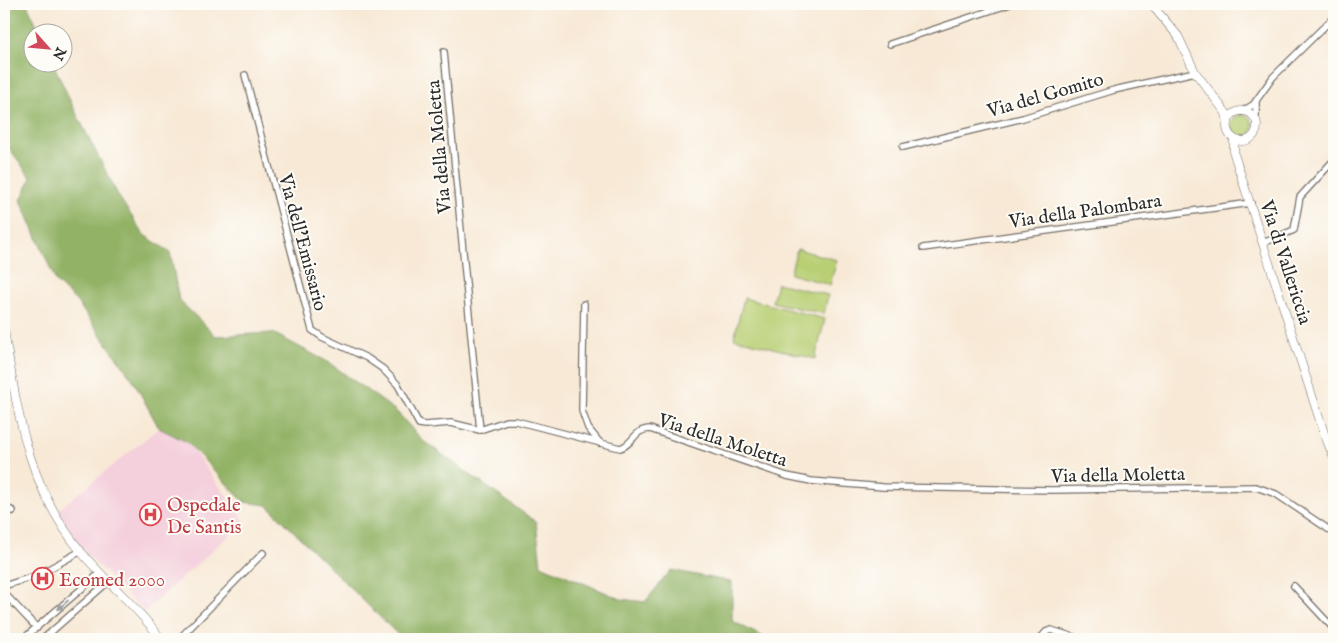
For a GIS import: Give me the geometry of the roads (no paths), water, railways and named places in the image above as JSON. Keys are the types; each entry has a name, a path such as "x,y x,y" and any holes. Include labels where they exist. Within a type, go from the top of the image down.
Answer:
{"street":[{"path":"890,44 1010,4"},
{"name":"Via di Vallericcia","path":"1151,4 1178,36 1195,72 1226,113 1229,132 1234,139 1236,160 1334,458"},
{"path":"1228,124 1233,115 1250,108 1273,77 1334,17"},
{"name":"Via della Moletta","path":"444,52 480,430 514,420 621,447 639,431 650,430 792,478 883,487 1052,490 1256,487 1276,494 1334,533"},
{"name":"Via del Gomito","path":"903,148 1023,118 1114,90 1195,72"},
{"name":"Via dell'Emissario","path":"244,75 311,328 318,335 363,356 383,369 398,385 419,424 424,426 451,423 480,430"},
{"path":"1234,139 1244,141 1252,138 1256,133 1257,100"},
{"name":"Via di Vallericcia","path":"1218,102 1250,114 1256,122"},
{"path":"1236,160 1238,149 1244,141"},
{"path":"1263,243 1294,230 1300,197 1334,160"},
{"name":"Via della Palombara","path":"923,248 1251,203"},
{"path":"584,304 582,411 588,428 600,443"},
{"path":"4,330 25,441 33,470 48,503 80,551 135,607 161,639"},
{"path":"4,507 14,511"},
{"path":"4,586 38,575 80,551"},
{"path":"179,639 263,553"},
{"path":"23,639 100,573"},
{"path":"43,639 109,581"},
{"path":"1294,586 1334,629"},
{"path":"4,593 37,628"},
{"path":"1040,639 1047,631 1053,630 1080,639"}],"place":[{"name":"Ospedale De Santis","path":"151,515"},
{"name":"Ecomed 2000","path":"43,579"}]}
